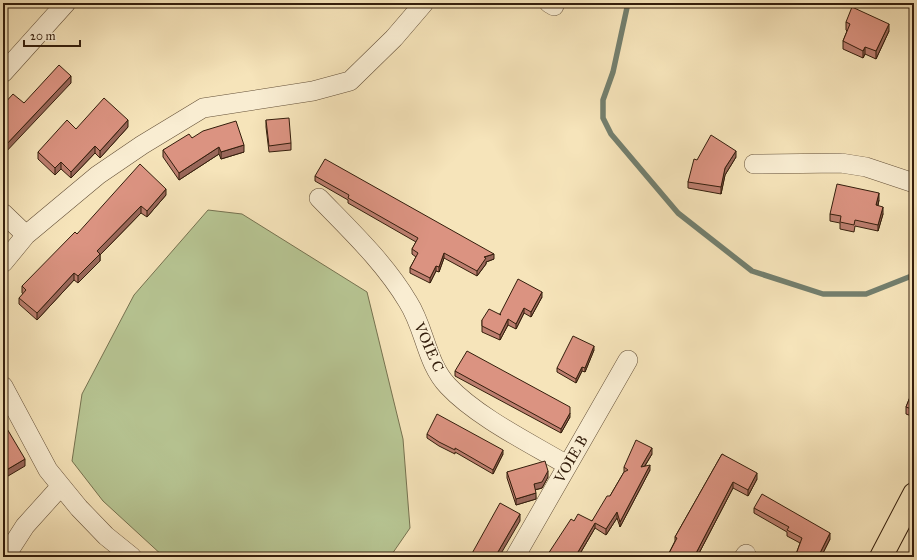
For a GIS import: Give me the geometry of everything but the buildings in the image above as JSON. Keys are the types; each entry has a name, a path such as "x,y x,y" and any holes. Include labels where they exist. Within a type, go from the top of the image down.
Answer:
{"main road":[{"path":"881,557 914,494"}],"street":[{"path":"3,73 66,3"},
{"path":"3,263 26,236 98,175 142,145 203,108 313,91 350,81 394,38 424,3"},
{"path":"754,164 841,163 866,167 914,183"},
{"name":"VOIE C","path":"319,198 361,242 408,302 420,327 433,364 447,385 467,404 567,465"},
{"path":"3,213 26,236"},
{"name":"VOIE B","path":"515,557 628,360"},
{"path":"3,386 48,470 106,536 132,557"},
{"path":"5,557 25,526 61,486"}],"green space":[{"path":"208,210 242,214 367,292 403,439 410,528 390,557 164,557 103,501 72,461 82,394 134,295"}],"waterway":[{"path":"628,3 613,72 603,100 603,118 611,134 678,213 752,271 823,294 866,294 914,275"}]}
